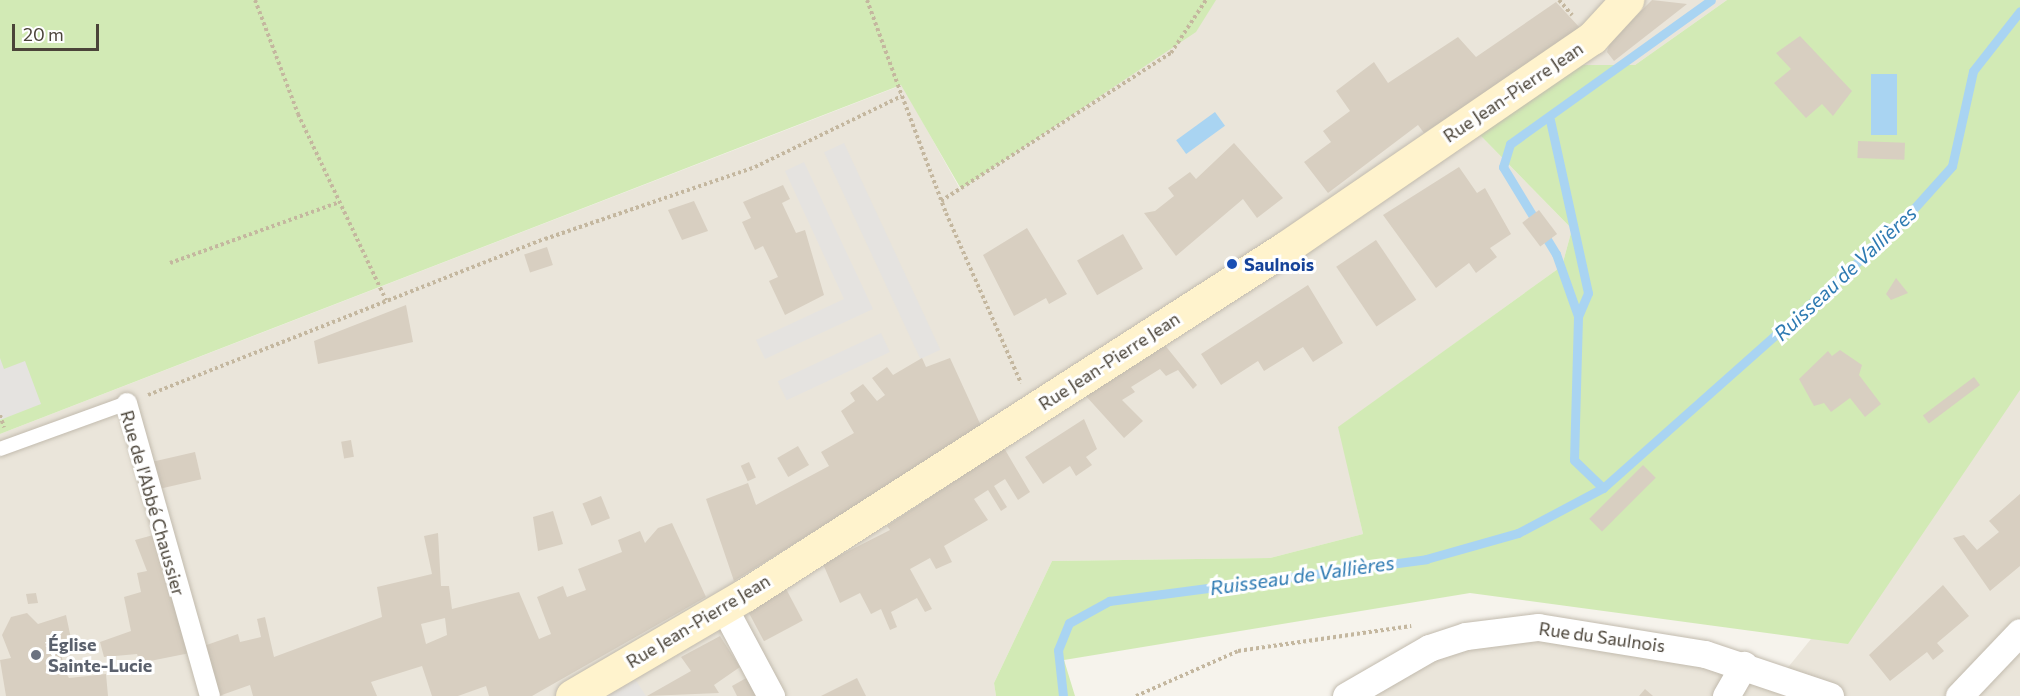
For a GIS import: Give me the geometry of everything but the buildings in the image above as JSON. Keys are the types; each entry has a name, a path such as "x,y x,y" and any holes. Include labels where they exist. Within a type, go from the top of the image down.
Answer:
{"main road":[{"name":"Rue Jean-Pierre Jean","path":"572,696 724,608 1284,248 1592,38 1627,0"}],"street":[{"name":"Rue de l'Abbé Chaussier","path":"128,403 210,696"},
{"path":"724,608 771,696"},
{"name":"Rue du Saulnois","path":"1346,696 1429,648 1466,636 1538,627 1620,636 1744,665 1830,696"},
{"path":"1959,696 2020,632"},
{"path":"1726,696 1744,665"}],"lane":[{"name":"Rue de l'Abbé Chaussier","path":"0,449 128,403"}],"path":[{"path":"255,0 329,183 386,300"},
{"path":"867,0 941,201 1034,410"},
{"path":"941,201 1171,53 1206,0"},
{"path":"128,403 386,300 755,167 902,96"},
{"path":"170,263 339,202"},
{"path":"1136,696 1176,674 1274,643 1332,640 1405,625 1417,628 1429,648"}],"shaded area":[{"path":"1213,0 1727,0 1635,65 1581,65 1481,136 1572,229 1562,266 1339,427 1363,534 1270,558 1052,561 994,683 996,696 0,696 0,434 902,85 960,189"},
{"path":"844,143 940,350 920,359 824,152"},
{"path":"804,162 873,309 765,359 756,340 844,299 785,171"},
{"path":"881,333 890,352 787,400 778,381"},
{"path":"0,358 4,369 25,361 41,404 0,420"},
{"path":"2020,381 2020,696 1346,696 1507,629 1781,676"},
{"path":"635,679 646,696 604,696"}],"green space":[{"path":"0,0 1216,0 1196,32 961,189 901,85 0,434"},
{"path":"1727,0 2020,0 2020,390 1848,644 1470,593 1064,660 1075,696 996,696 994,683 1052,561 1270,558 1363,534 1338,427 1562,266 1572,229 1480,135 1581,65 1635,65"}],"water":[{"path":"1871,74 1897,74 1897,135 1871,135"},
{"path":"1215,112 1225,126 1186,154 1176,140"}],"waterway":[{"name":"Ruisseau de Vallières","path":"1603,488 1574,460 1578,316 1556,254 1503,167 1510,144 1711,0"},
{"name":"Ruisseau de Vallières","path":"1063,696 1058,650 1069,623 1109,601 1426,559 1518,533 1603,488 1900,224 1952,166 1973,71 2020,11"},
{"name":"Ruisseau de Vallières","path":"1550,120 1588,293 1578,316"}],"place":[{"name":"Saulnois","path":"1232,264"},
{"name":"Église Sainte-Lucie","path":"36,655"}]}
